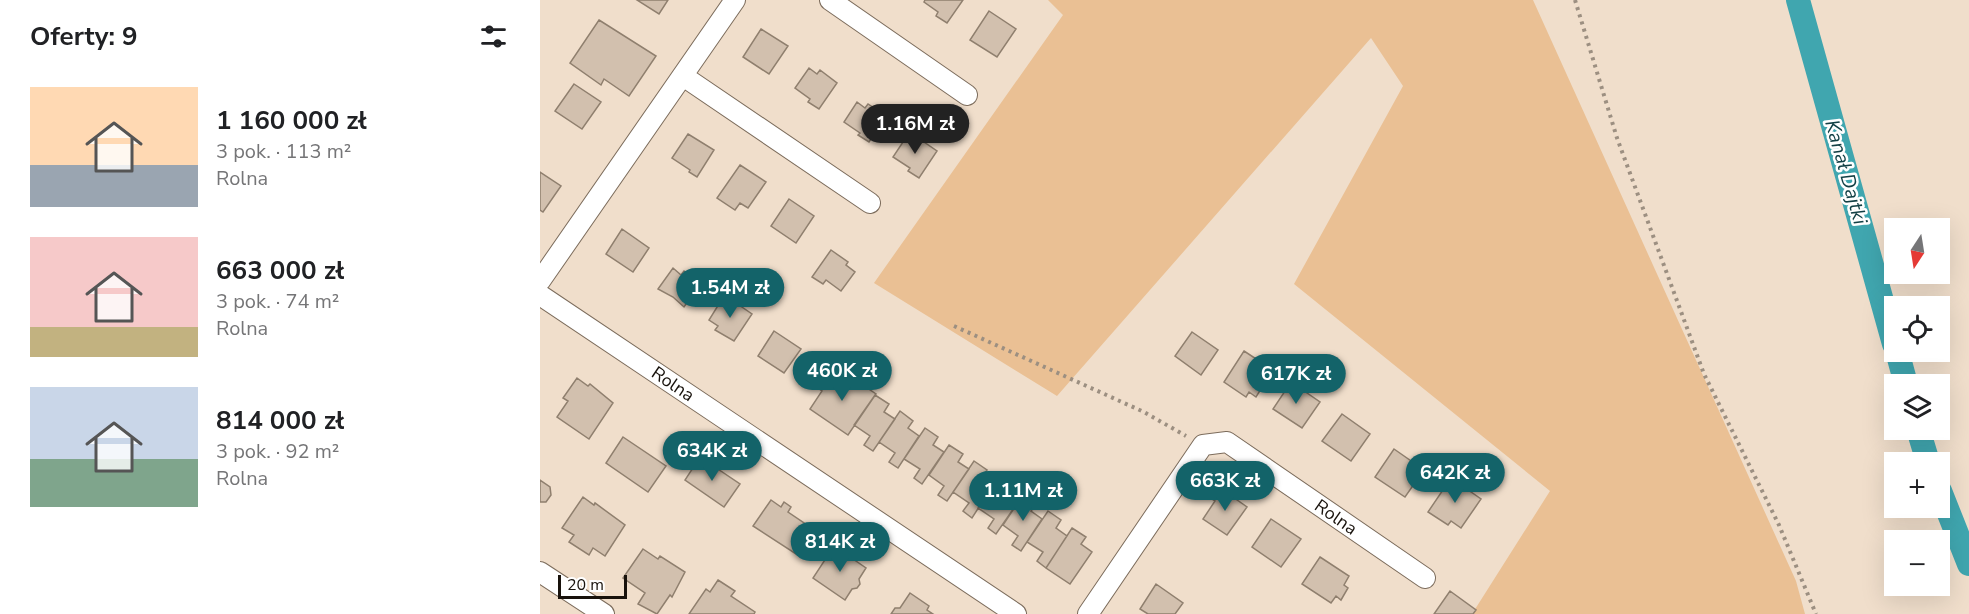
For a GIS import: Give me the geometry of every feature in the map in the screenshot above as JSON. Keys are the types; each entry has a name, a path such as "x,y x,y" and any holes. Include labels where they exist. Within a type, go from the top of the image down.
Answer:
{"street":[{"path":"540,281 735,0"},
{"path":"830,0 967,95"},
{"path":"683,76 870,202"},
{"name":"Rolna","path":"540,295 1016,614"},
{"name":"Rolna","path":"1203,445 1227,442 1425,578"},
{"path":"1088,614 1203,445"},
{"path":"540,572 604,614"}],"path":[{"path":"1575,0 1617,138 1704,374 1779,525 1816,614"},
{"path":"954,326 1144,412 1203,445"}],"shaded area":[{"path":"1048,0 1533,0 1796,581 1805,614 1472,614 1550,491 1294,284 1403,86 1371,38 1057,396 874,283 1063,15"}],"building":[{"path":"637,0 668,0 659,14"},
{"path":"925,0 963,0 947,23 936,16 938,12 924,2"},
{"path":"989,11 1016,29 997,57 970,40"},
{"path":"599,20 656,56 629,96 604,79 601,85 570,63"},
{"path":"761,29 788,46 769,74 743,57"},
{"path":"809,68 817,74 820,70 837,83 819,109 808,102 810,99 795,88"},
{"path":"574,84 601,102 582,129 555,111"},
{"path":"857,102 865,108 868,104 886,116 869,142 844,122"},
{"path":"688,134 714,150 697,177 672,158"},
{"path":"907,136 916,141 918,138 937,151 919,178 908,171 910,168 893,157"},
{"path":"740,165 766,182 748,208 740,203 735,210 717,198"},
{"path":"540,172 561,186 543,212 540,210"},
{"path":"789,199 814,216 796,243 771,226"},
{"path":"622,229 649,248 633,272 606,254"},
{"path":"831,250 848,262 846,265 855,272 841,291 826,280 823,284 812,277"},
{"path":"673,268 681,275 684,271 701,283 684,307 673,297 658,289"},
{"path":"722,299 731,305 733,301 752,314 734,341 715,330 718,326 709,320"},
{"path":"774,331 801,349 784,373 758,356"},
{"path":"1192,332 1218,350 1201,375 1175,356"},
{"path":"1244,351 1273,370 1256,397 1249,392 1246,397 1224,382"},
{"path":"835,372 848,381 851,377 876,394 848,435 810,409 822,391 818,388 826,376 830,379"},
{"path":"577,378 588,386 590,384 613,403 589,439 557,417 568,401 563,398"},
{"path":"1291,382 1320,402 1302,428 1273,409"},
{"path":"875,395 889,404 884,412 895,419 873,451 864,445 870,436 854,425"},
{"path":"900,411 913,421 908,428 919,436 898,468 889,462 895,453 879,442"},
{"path":"1342,414 1370,434 1351,461 1322,441"},
{"path":"925,428 938,437 933,445 944,452 922,484 914,478 920,469 904,459"},
{"path":"623,437 666,466 648,492 606,463"},
{"path":"949,445 963,454 958,462 969,469 947,501 938,495 944,486 929,475"},
{"path":"1394,449 1424,470 1405,497 1375,477"},
{"path":"700,457 740,484 724,507 685,480"},
{"path":"974,461 987,470 982,478 993,485 972,518 963,511 969,503 953,492"},
{"path":"999,478 1012,487 1006,495 1018,502 996,534 988,528 994,519 978,508"},
{"path":"1451,478 1481,499 1461,528 1451,521 1448,525 1428,512"},
{"path":"540,480 550,487 551,495 546,502 540,502"},
{"path":"1220,488 1247,507 1227,535 1203,519 1215,501 1212,499"},
{"path":"1023,495 1037,504 1031,511 1042,519 1021,551 1012,545 1018,536 1003,525"},
{"path":"583,497 625,525 605,556 593,548 589,555 569,542 574,535 562,528"},
{"path":"771,500 781,507 784,502 791,507 788,512 813,529 796,554 753,526"},
{"path":"1048,511 1061,520 1056,528 1067,536 1046,568 1037,561 1043,552 1027,542"},
{"path":"1271,519 1301,539 1281,567 1252,547"},
{"path":"1072,528 1086,537 1081,544 1092,552 1070,584 1046,568"},
{"path":"834,546 866,568 859,579 860,584 857,588 852,589 845,600 813,578"},
{"path":"643,549 658,559 660,556 685,572 672,597 670,595 657,614 638,604 645,593 623,578"},
{"path":"1320,557 1349,576 1344,585 1348,588 1341,600 1336,596 1331,603 1302,584"},
{"path":"718,580 735,591 731,596 755,612 754,614 689,614 706,589 710,592"},
{"path":"1156,584 1183,603 1175,614 1148,614 1140,609"},
{"path":"1450,591 1476,610 1473,614 1434,614"},
{"path":"910,593 929,606 927,610 933,614 891,614 895,608 900,608"}],"waterway":[{"name":"Kanał Dajtki","path":"1798,0 1884,308"},
{"name":"Kanał Dajtki","path":"1900,362 1903,374"},
{"name":"Kanał Dajtki","path":"1921,440 1925,452"},
{"name":"Kanał Dajtki","path":"1950,516 1969,564"}]}
